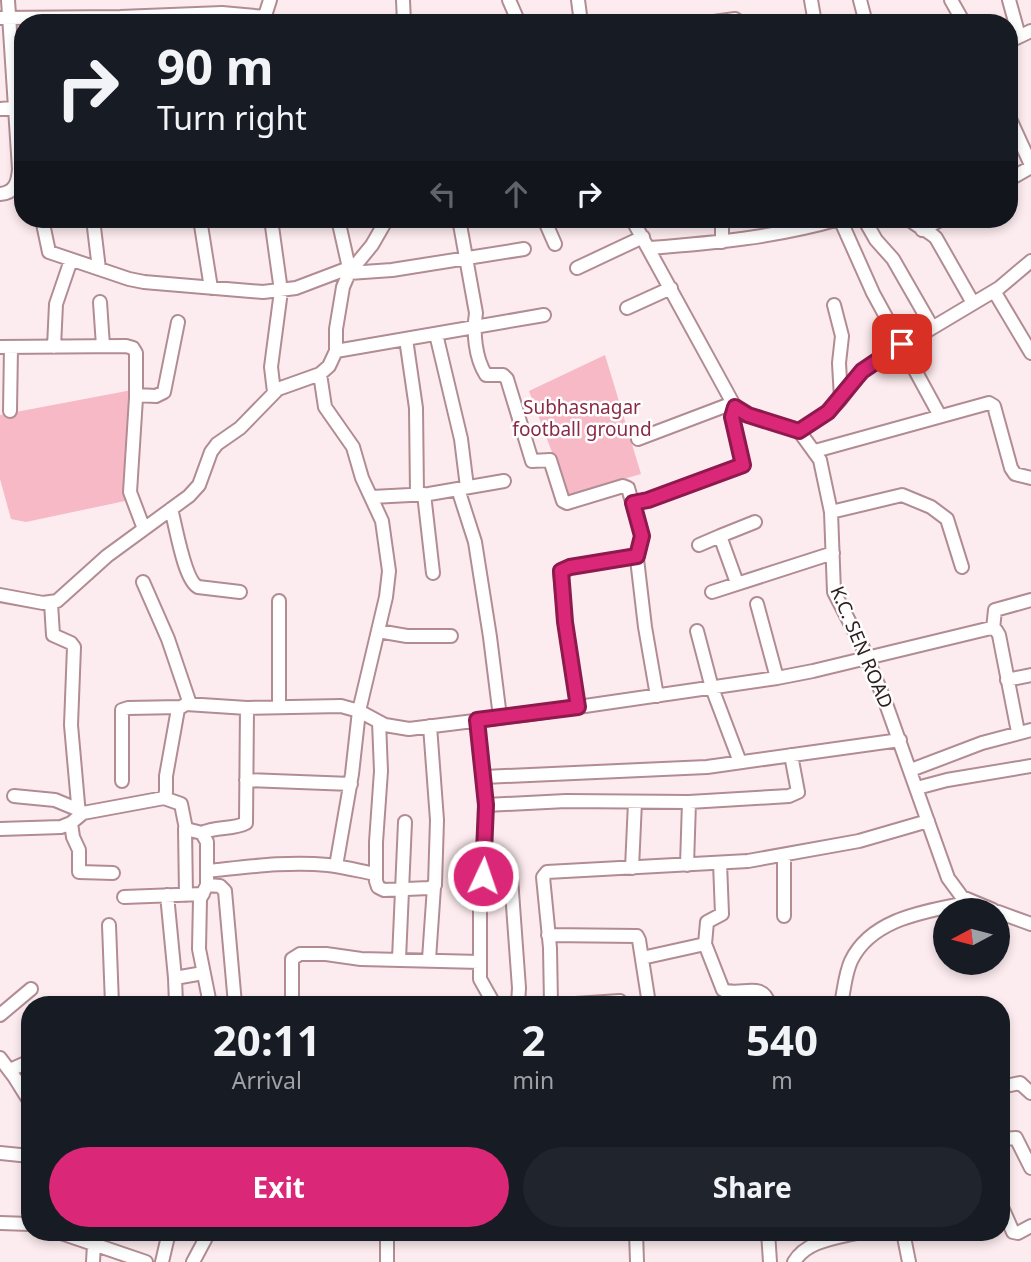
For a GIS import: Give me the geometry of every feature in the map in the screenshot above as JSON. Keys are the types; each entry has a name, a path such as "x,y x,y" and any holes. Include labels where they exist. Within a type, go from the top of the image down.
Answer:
{"street":[{"path":"8,0 4,18 14,74"},
{"path":"196,14 228,14"},
{"path":"1018,138 1031,166"},
{"path":"44,228 49,252 99,269 145,282 249,292 281,290 351,269 392,270 524,249"},
{"path":"94,228 99,269"},
{"path":"201,228 211,288"},
{"path":"272,228 281,290 271,367 274,392"},
{"path":"340,228 351,269"},
{"path":"0,595 51,603 62,597 107,556 189,496 199,485 214,448 266,404 274,392 320,374 329,366 336,351 340,298 351,269 372,245 382,228"},
{"path":"461,228 476,313 474,328 482,368 486,374 503,375 507,379 532,461 550,460 563,501 566,503 623,486 628,488 642,536 637,556 645,627 657,696"},
{"path":"548,228 555,244"},
{"path":"637,228 734,405 748,415 799,431 828,412 862,371 902,344 995,291 1030,265"},
{"path":"722,228 722,242"},
{"path":"577,268 646,242 722,242 782,234 805,228"},
{"path":"843,228 873,292 940,416"},
{"path":"869,228 893,259 932,327"},
{"path":"920,228 936,238 973,303"},
{"path":"922,230 926,228"},
{"path":"54,347 56,304 71,260"},
{"path":"627,309 671,288"},
{"path":"995,291 1031,353"},
{"path":"100,302 103,346"},
{"path":"834,304 842,336 839,363 841,398"},
{"path":"336,351 544,315"},
{"path":"136,395 156,396 164,392 178,322"},
{"path":"436,334 461,439 463,488 475,542 500,718"},
{"path":"406,339 416,408 421,494 433,573"},
{"path":"10,411 5,347 133,348 136,353 136,395 130,492 144,529"},
{"path":"320,374 325,407 349,438 362,478 382,520 389,571 359,712 351,784 336,866"},
{"path":"815,451 989,403 994,406 1011,468 1015,474 1031,478"},
{"path":"638,439 734,405"},
{"path":"633,503 743,465 732,417 734,405"},
{"name":"K.C. SEN ROAD","path":"799,431 815,451 826,480 831,512 834,592 867,658 900,740 948,878 956,891 966,898"},
{"path":"372,497 421,494 504,481"},
{"path":"831,512 902,495 931,506 947,519 962,567"},
{"path":"171,509 187,572 193,585 240,592"},
{"path":"699,545 755,522"},
{"path":"720,536 737,583"},
{"path":"712,592 833,553"},
{"path":"578,707 560,572 570,567 637,556"},
{"path":"143,582 168,639 185,705 166,776 164,798"},
{"path":"993,629 995,610 1031,600"},
{"path":"279,601 279,706"},
{"path":"51,603 53,635 74,647 71,715 76,816 73,837 79,850 78,871 84,874 113,873"},
{"path":"757,604 777,678"},
{"path":"122,781 122,710 128,708 185,705 247,708 341,706 401,729 500,718 777,678 993,629 999,635 1007,680 1024,731 982,743 911,770"},
{"path":"378,631 407,636 451,636"},
{"path":"697,631 712,688 740,761"},
{"path":"1007,680 1031,675"},
{"path":"186,828 188,831 202,833 214,828 245,825 247,708"},
{"path":"477,720 486,805 480,982 489,996"},
{"path":"379,722 381,771 376,842 377,886 380,889 401,890 434,887"},
{"path":"429,959 437,820 430,726"},
{"path":"484,777 525,773 688,769 900,740"},
{"path":"486,805 566,801 689,803 795,795 799,789 791,755"},
{"path":"917,788 973,775 1031,766"},
{"path":"246,780 351,784"},
{"path":"14,796 55,800 76,816"},
{"path":"0,829 61,827 76,816 164,798 181,804 186,828 186,895"},
{"path":"632,868 635,802"},
{"path":"687,865 689,803"},
{"path":"551,996 543,877 546,873 720,863 784,855 859,841 928,821"},
{"path":"399,959 405,822"},
{"path":"202,833 207,842 207,871 205,889 199,903 199,949 208,996"},
{"path":"784,855 784,916"},
{"path":"720,863 722,914 707,922 705,944 723,990 761,991 766,996"},
{"path":"207,871 275,865 336,866 376,874"},
{"path":"483,876 502,875 511,878 518,996"},
{"path":"124,897 186,895 220,886 225,891 234,996"},
{"path":"167,895 176,996"},
{"path":"843,996 851,961 862,944 875,932 908,917 933,911"},
{"name":"K.C. SEN ROAD","path":"1010,916 1031,924"},
{"path":"109,925 112,996"},
{"path":"548,935 576,937 632,934 639,940 648,996"},
{"path":"642,958 705,944"},
{"path":"292,996 292,959 297,955 326,954 361,959 480,962"},
{"path":"175,978 203,973"},
{"path":"23,996 32,989"},
{"path":"0,1014 21,998"},
{"path":"0,1058 21,1088"},
{"path":"10,1070 21,1065"},
{"path":"1010,1085 1020,1083 1031,1093"},
{"path":"1010,1138 1016,1138 1031,1168"},
{"path":"0,1153 21,1155"},
{"path":"0,1223 21,1224"},
{"path":"1010,1225 1013,1232 1018,1233 1031,1226"},
{"path":"85,1241 146,1262"},
{"path":"162,1262 167,1241"},
{"path":"192,1262 204,1241"},
{"path":"387,1241 387,1262"},
{"path":"636,1241 637,1262"},
{"path":"769,1241 770,1262"},
{"path":"794,1262 808,1247 829,1241"},
{"path":"905,1241 908,1262"},
{"path":"93,1262 94,1244"}],"green space":[{"name":"Subhasnagar football ground","path":"605,355 641,474 568,495 529,391"},
{"path":"132,390 125,501 26,522 11,519 0,479 0,415"}],"route":[{"path":"483,876 486,805 477,720 578,707 560,572 570,567 637,556 642,536 633,503 743,465 732,417 735,407 748,415 799,431 828,412 862,371 902,344"}]}
